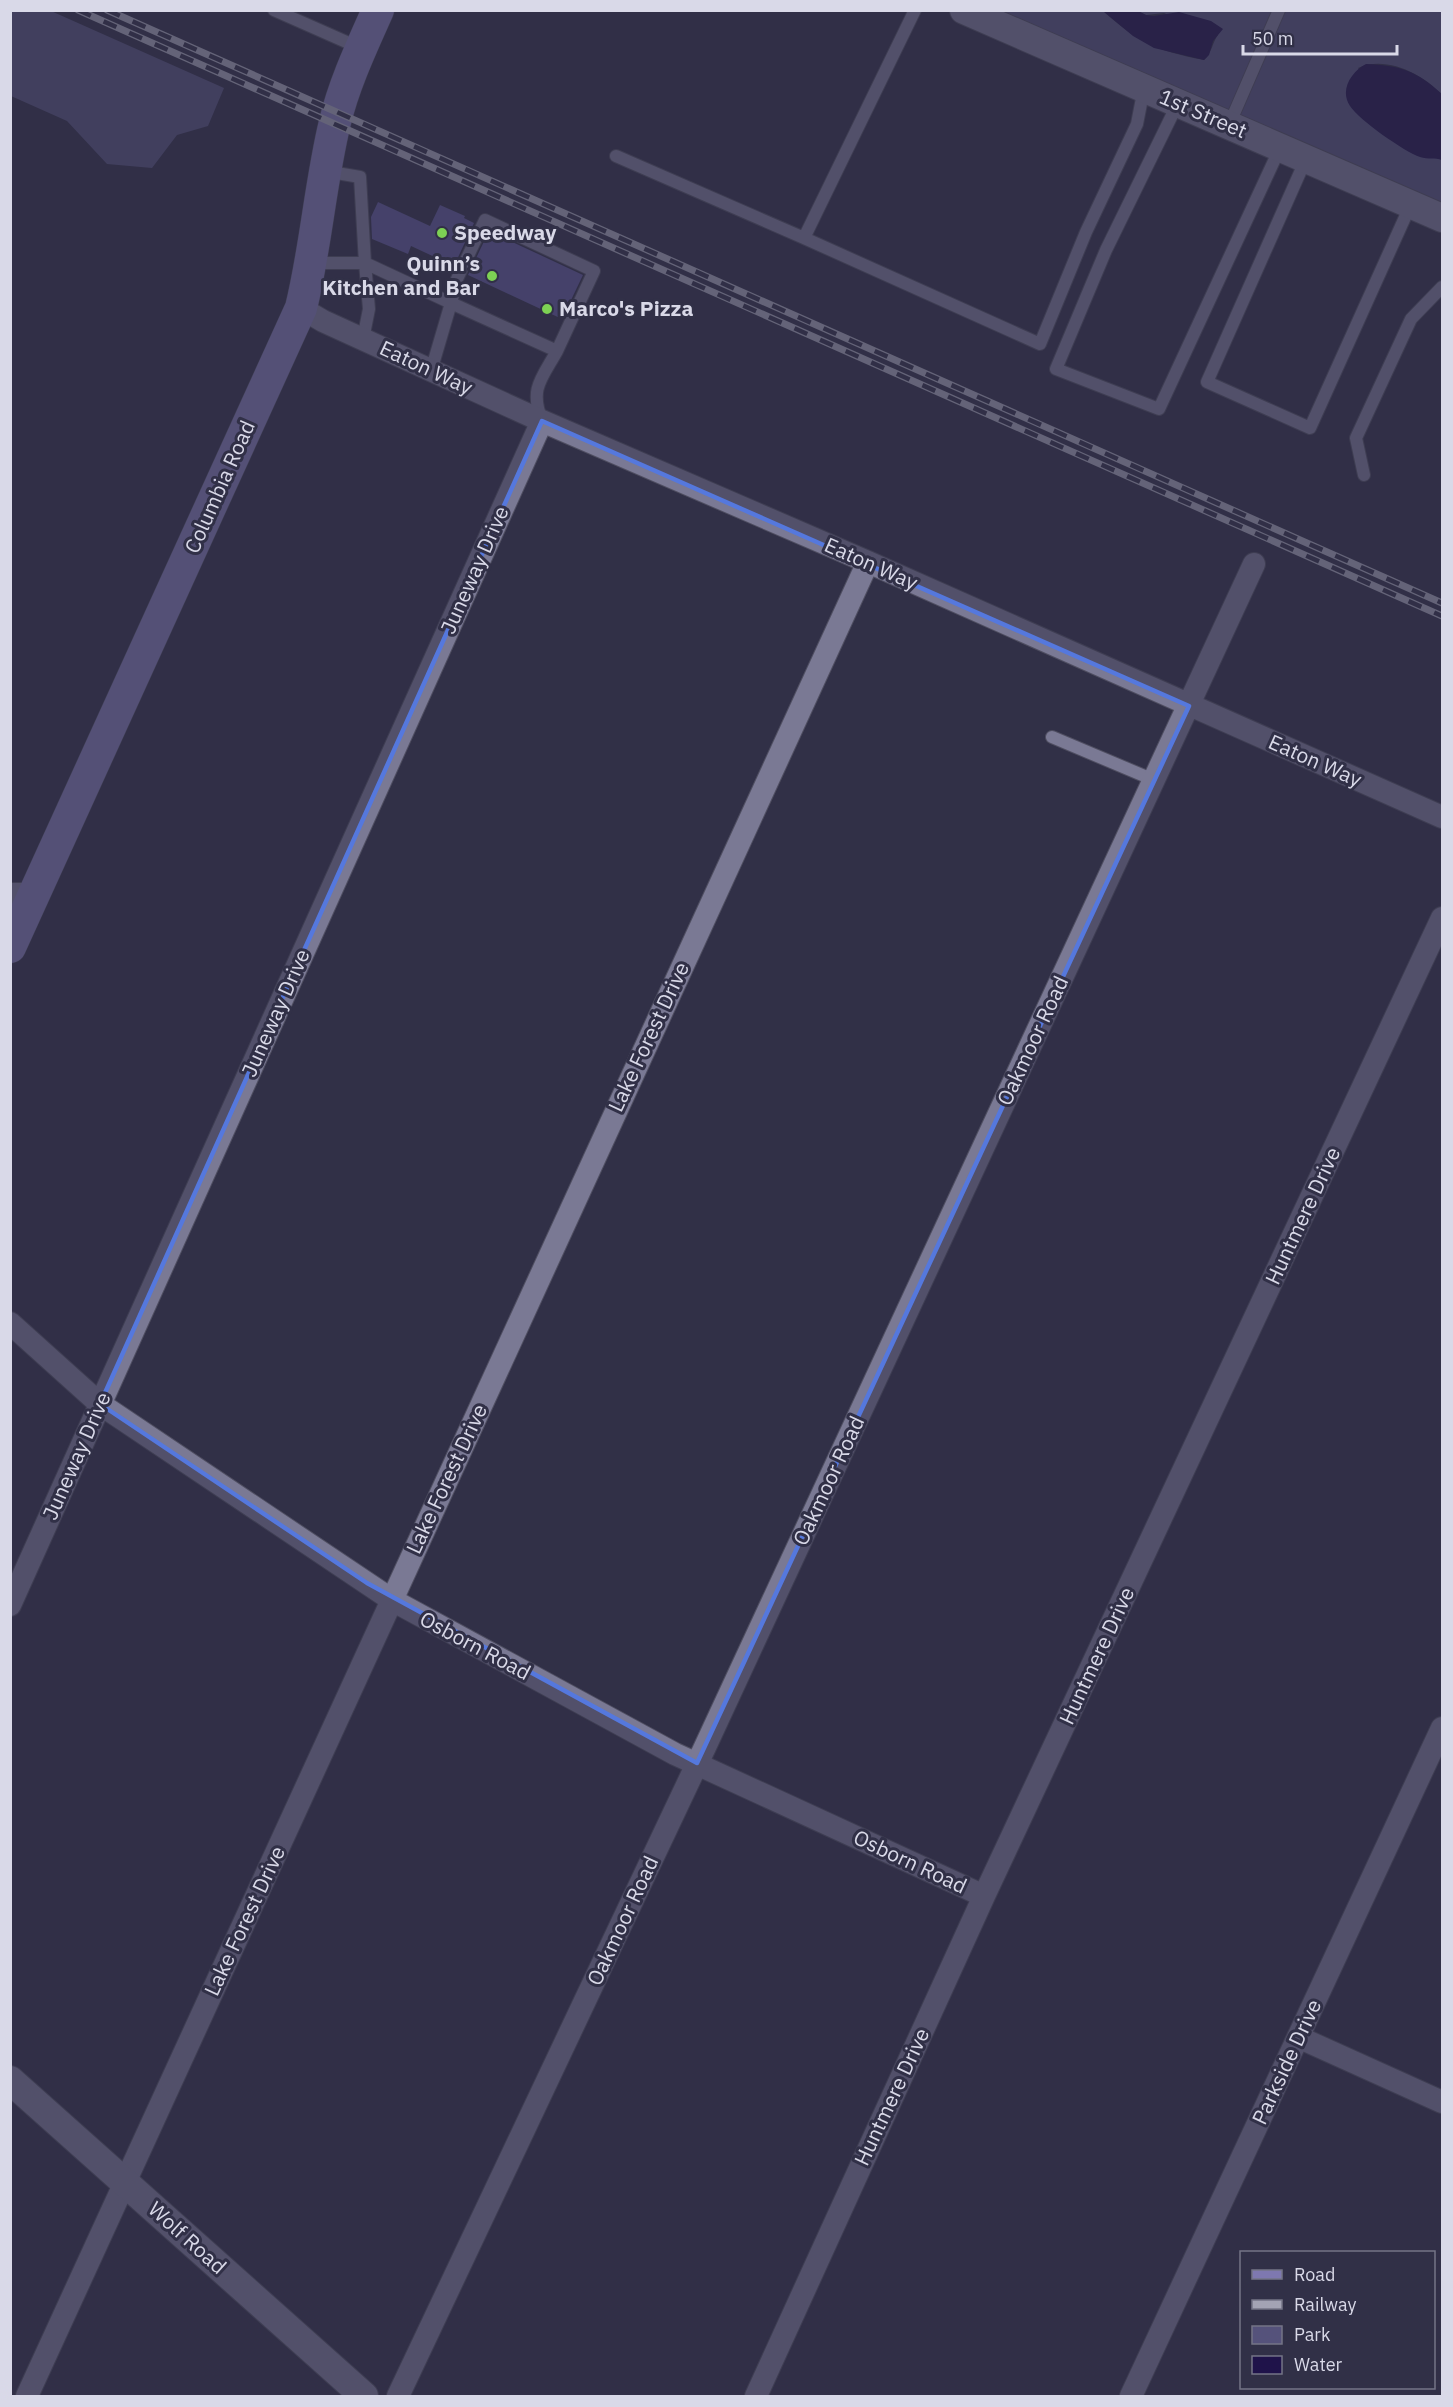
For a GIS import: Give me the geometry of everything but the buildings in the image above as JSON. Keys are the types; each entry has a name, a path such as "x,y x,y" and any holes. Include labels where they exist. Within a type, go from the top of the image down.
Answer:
{"main road":[{"name":"Columbia Road","path":"10,947 22,894 301,308 312,263 326,171 338,112 378,10"}],"street":[{"name":"1st Street","path":"964,10 1443,218"},
{"name":"Eaton Way","path":"301,308 323,321 542,421 868,562 1443,817"},
{"name":"Juneway Drive","path":"10,1605 542,421"},
{"name":"Lake Forest Drive","path":"27,2397 868,562"},
{"name":"Oakmoor Road","path":"398,2397 697,1763 1254,564"},
{"name":"Huntmere Drive","path":"756,2397 984,1896 1443,918"},
{"name":"Osborn Road","path":"10,1323 100,1404 392,1600 665,1748 984,1896"},
{"name":"Parkside Drive","path":"1131,2397 1443,1728"},
{"path":"1298,2037 1443,2103"},
{"name":"Wolf Road","path":"10,2080 364,2397"}],"lane":[{"path":"274,10 361,49"},
{"path":"804,238 915,10"},
{"path":"1229,125 1279,10"},
{"path":"616,156 1040,344 1086,232 1137,124 1144,88"},
{"path":"1178,103 1106,250 1056,369 1159,410 1280,147"},
{"path":"1306,159 1207,382 1310,428 1412,204"},
{"path":"326,171 360,177 364,263 369,309 363,339"},
{"path":"431,371 457,279 485,220 594,271 536,391 535,404 542,421"},
{"path":"312,263 364,263 557,351"},
{"path":"1364,475 1356,438 1411,319 1443,287"},
{"path":"1052,737 1154,780"}],"highlighted area":[{"path":"542,421 1189,706 697,1763 367,1583 100,1404"}],"green space":[{"path":"11,10 51,11 224,88 208,126 177,135 152,168 107,164 67,121 11,96"},
{"path":"990,11 1103,11 1149,44 1172,53 1204,60 1218,35 1164,13 1146,15 1138,11 1442,11 1442,95 1425,80 1392,65 1380,64 1358,68 1432,156 1442,160 1442,208"}],"water":[{"path":"1103,11 1138,11 1154,16 1179,12 1211,21 1223,29 1213,41 1209,55 1204,60 1154,48 1133,36"},
{"path":"1366,64 1407,71 1424,80 1442,94 1442,160 1423,158 1404,149 1372,127 1350,106 1346,94 1349,82 1356,71"}],"railway":[{"path":"78,10 1442,616"},
{"path":"107,10 1442,603"}],"place":[{"name":"Speedway","path":"442,233"},
{"name":"Quinn’s Kitchen and Bar","path":"492,276"},
{"name":"Marco's Pizza","path":"547,309"}]}
